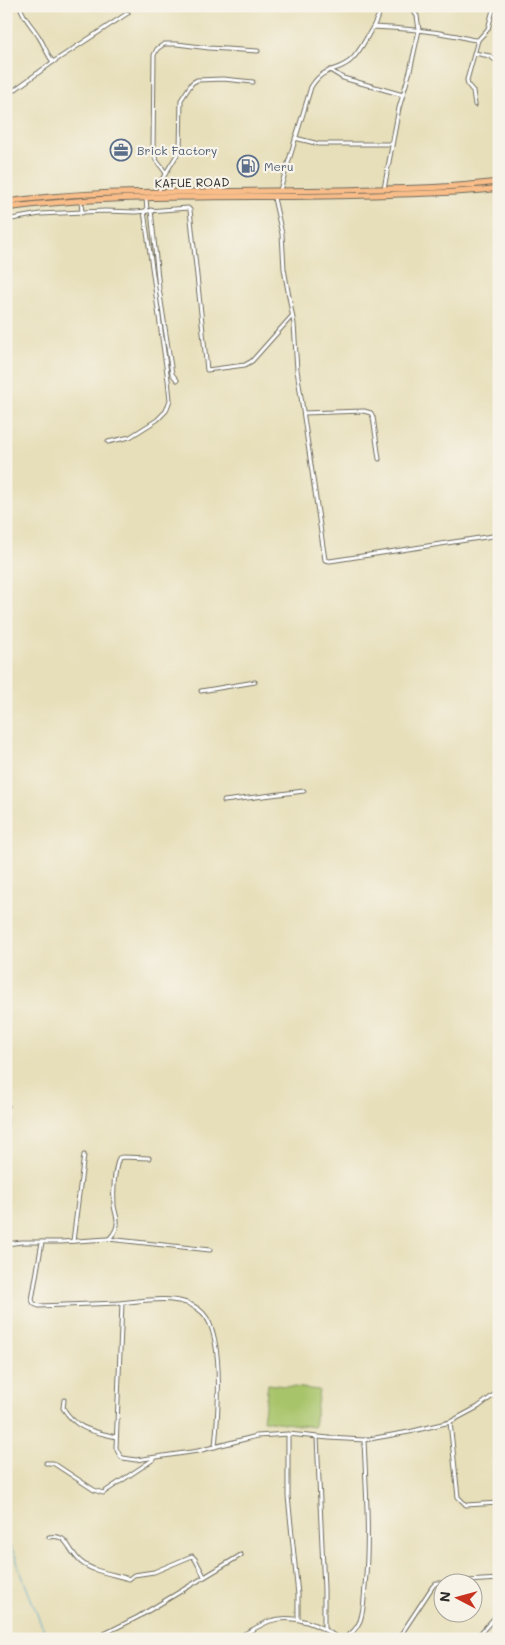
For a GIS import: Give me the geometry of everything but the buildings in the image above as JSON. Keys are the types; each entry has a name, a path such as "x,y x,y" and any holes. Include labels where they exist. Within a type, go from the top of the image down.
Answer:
{"highway":[{"name":"KAFUE ROAD","path":"6,202 53,196 159,192 455,187 499,182"},
{"name":"KAFUE ROAD","path":"6,208 82,200 274,198 466,192 499,188"}],"street":[{"path":"20,6 53,62"},
{"path":"280,191 311,87 318,78 329,70 344,65 352,59 373,28 384,6"},
{"path":"384,189 392,144 419,30 416,16 410,6"},
{"path":"475,105 473,92 467,83 478,40 488,29 494,6"},
{"path":"6,96 53,62 128,13"},
{"path":"373,28 419,30 478,40"},
{"path":"166,173 156,160 153,150 154,55 157,49 164,44 177,44 258,51"},
{"path":"474,53 490,56 499,63"},
{"path":"329,70 343,78 403,95"},
{"path":"159,192 161,181 180,150 181,100 192,83 197,80 223,79 253,82"},
{"path":"296,138 319,144 392,144"},
{"path":"108,442 130,437 157,420 166,412 170,404 146,198"},
{"path":"274,198 282,234 284,269 292,316 297,370 324,555 327,561 499,535"},
{"path":"82,200 82,213"},
{"path":"6,220 40,214 188,208 190,210 207,370 245,365 252,361 292,316"},
{"path":"147,211 172,374 178,380"},
{"path":"304,413 364,411 371,413 379,459"},
{"path":"201,691 255,682"},
{"path":"224,801 304,791"},
{"path":"6,1118 6,1126"},
{"path":"73,1241 84,1155"},
{"path":"108,1239 115,1232 117,1222 114,1193 120,1158 148,1158"},
{"path":"6,1244 108,1239 210,1250"},
{"path":"42,1242 33,1292 32,1300 34,1304 39,1306 122,1303 138,1300 178,1301 198,1309 208,1319 214,1342 218,1386 215,1447"},
{"path":"122,1303 116,1448 118,1454 124,1458 136,1460 157,1458 215,1447 257,1436 288,1434 364,1440 450,1422 478,1407 499,1392"},
{"path":"64,1400 63,1408 75,1424 85,1430 116,1437"},
{"path":"450,1422 458,1498 466,1505 499,1503"},
{"path":"288,1434 288,1496 298,1595 298,1619"},
{"path":"317,1437 324,1630"},
{"path":"242,1635 271,1621 298,1619 340,1639 350,1635 355,1630 362,1615 366,1576 367,1511 364,1440"},
{"path":"46,1463 53,1463 94,1490 103,1493 157,1458"},
{"path":"49,1537 57,1536 62,1538 73,1554 87,1566 129,1579 134,1575 154,1572 192,1556 204,1576"},
{"path":"98,1639 241,1555"},
{"path":"482,1580 499,1579"},
{"path":"398,1639 432,1587"},
{"path":"475,1639 499,1613"},
{"path":"350,1635 356,1639"}],"green space":[{"path":"268,1384 319,1390 314,1427 263,1420"}],"waterway":[{"path":"6,1540 16,1557 41,1624 50,1639"}],"place":[{"name":"Brick Factory","path":"121,150"},
{"name":"Meru","path":"248,166"}]}
